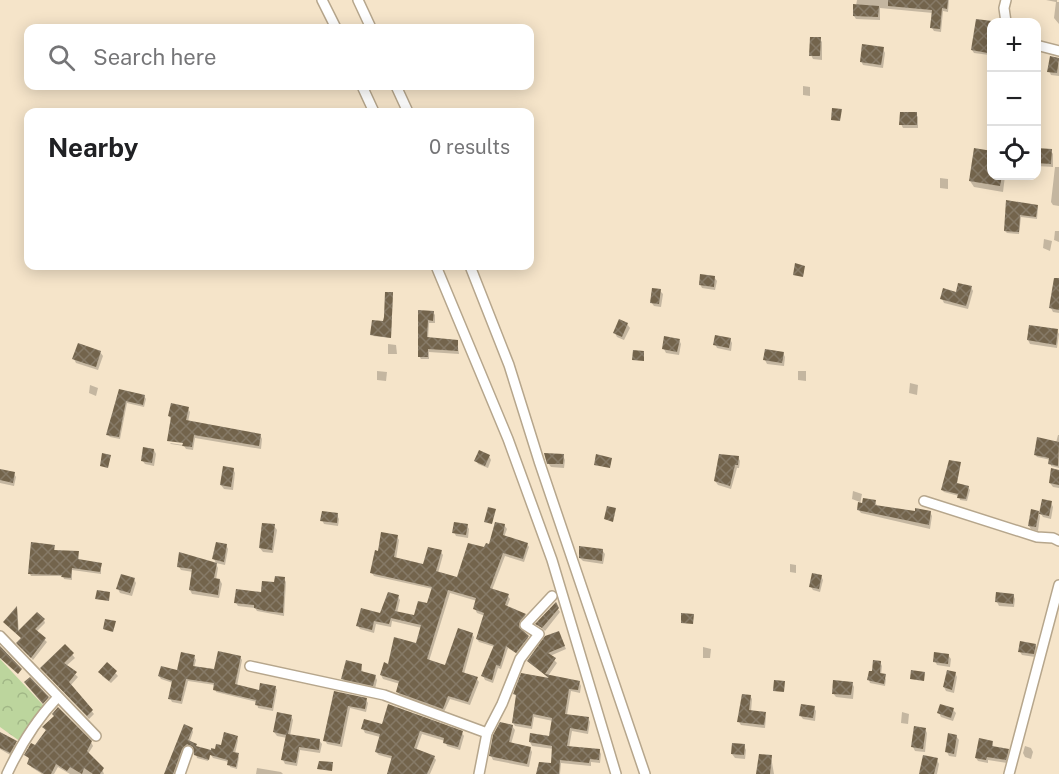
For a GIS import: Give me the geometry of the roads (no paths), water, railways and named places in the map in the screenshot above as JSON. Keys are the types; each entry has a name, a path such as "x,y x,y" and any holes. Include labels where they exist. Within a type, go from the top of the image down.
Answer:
{"street":[{"path":"322,0 334,24"},
{"path":"358,0 369,24"},
{"path":"1005,18 1006,0"},
{"path":"1041,46 1059,51"},
{"path":"364,90 372,108"},
{"path":"398,90 406,108"},
{"path":"438,270 508,439 552,560 616,774"},
{"path":"472,270 509,365 539,462 645,774"},
{"path":"924,501 1037,537 1053,538 1059,541"},
{"path":"1009,774 1059,585"},
{"path":"479,774 487,733 502,704 520,659 539,634 525,625 552,596"},
{"path":"0,636 44,680 57,698 96,736"},
{"path":"249,666 384,696 487,733"},
{"path":"8,774 18,750 29,737 43,713 57,698"},
{"path":"180,774 188,751"}]}
